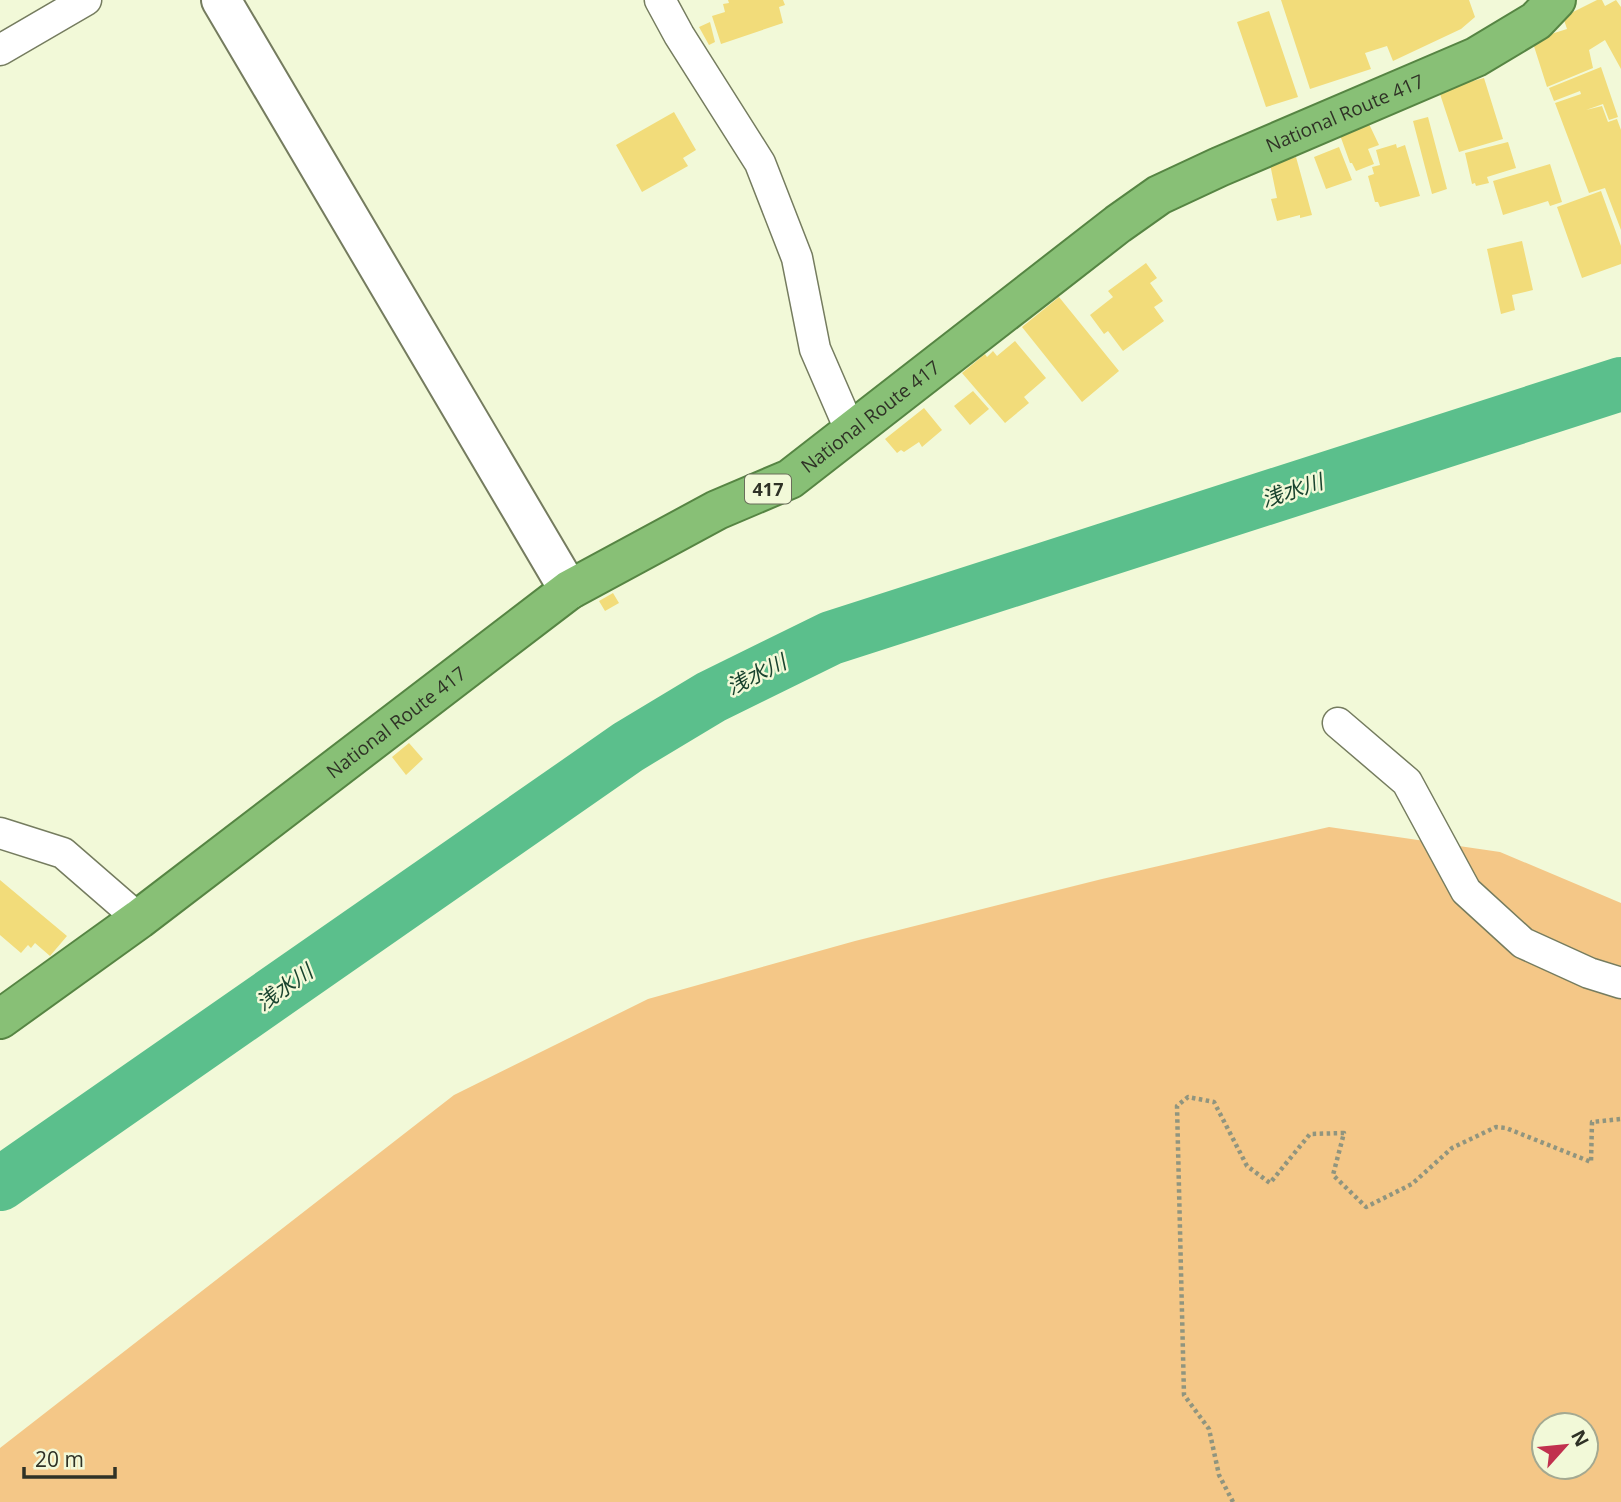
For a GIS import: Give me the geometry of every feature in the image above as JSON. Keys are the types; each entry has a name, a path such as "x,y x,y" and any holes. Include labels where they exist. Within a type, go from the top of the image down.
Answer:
{"highway":[{"name":"National Route 417","path":"0,1018 139,919 569,590 717,510 790,479 1118,223 1159,195 1476,57 1536,21 1556,0"}],"street":[{"path":"0,50 86,0"},
{"path":"221,0 569,590"},
{"path":"660,0 679,35 760,163 797,258 816,349 851,432"},
{"path":"1338,723 1407,782 1466,891 1523,943 1590,974 1621,983"},
{"path":"0,833 63,853 139,919"}],"path":[{"path":"1233,1502 1219,1475 1209,1429 1184,1395 1177,1107 1188,1097 1214,1102 1247,1167 1270,1182 1310,1134 1343,1133 1333,1175 1366,1207 1412,1184 1452,1148 1496,1127 1506,1128 1591,1162 1592,1122 1621,1119"}],"shaded area":[{"path":"1329,827 1500,852 1621,903 1621,1502 0,1502 0,1448 454,1095 648,999 855,941 1102,879"}],"building":[{"path":"728,0 783,0 785,5 779,7 783,23 721,44 712,16 725,12 723,4 729,3"},
{"path":"1281,0 1469,0 1475,17 1461,29 1393,61 1387,46 1365,53 1371,69 1310,89"},
{"path":"1602,0 1605,6 1616,0 1621,7 1621,69 1605,40 1589,50 1593,68 1547,87 1532,40 1567,29 1563,17"},
{"path":"1269,11 1298,97 1266,107 1237,22"},
{"path":"710,22 715,42 709,45 699,27"},
{"path":"1601,67 1618,117 1609,120 1603,104 1586,110 1602,106 1608,122 1617,119 1621,130 1621,230 1605,188 1589,193 1555,103 1581,94 1580,91 1554,101 1549,88"},
{"path":"1484,78 1503,139 1459,152 1440,94 1450,90 1450,87"},
{"path":"674,112 696,150 683,158 688,166 642,192 616,145"},
{"path":"1428,117 1447,189 1432,194 1413,121"},
{"path":"1369,124 1379,145 1368,149 1374,164 1356,171 1350,163 1340,135"},
{"path":"1508,142 1516,168 1487,177 1489,183 1476,186 1475,183 1472,184 1465,153"},
{"path":"1396,144 1397,148 1405,145 1420,196 1380,207 1378,202 1375,202 1368,176 1374,174 1372,167 1380,165 1376,150"},
{"path":"1339,147 1352,180 1326,189 1314,157"},
{"path":"1296,157 1312,215 1277,221 1271,199 1277,198 1270,164"},
{"path":"1550,164 1562,202 1550,206 1548,201 1503,215 1493,181"},
{"path":"1601,191 1621,246 1621,264 1582,278 1557,207"},
{"path":"1522,241 1533,290 1512,295 1515,310 1501,314 1487,249"},
{"path":"1146,263 1157,278 1150,283 1163,301 1154,307 1164,321 1123,351 1108,331 1104,334 1090,315 1113,297 1108,291"},
{"path":"1059,297 1119,371 1082,402 1022,327"},
{"path":"1015,341 1046,378 1024,397 1029,403 1005,423 962,373 985,354 987,357 993,351 997,356"},
{"path":"973,391 989,409 970,425 954,406"},
{"path":"924,408 942,430 922,447 919,442 904,452 901,450 897,453 885,439"},
{"path":"613,593 619,603 605,611 599,601"},
{"path":"409,743 423,759 406,775 392,757"},
{"path":"0,880 67,936 50,956 35,943 31,948 28,945 21,953 0,935"}],"waterway":[{"name":"浅水川","path":"0,1184 628,747 711,697 831,638 1621,384"}]}
